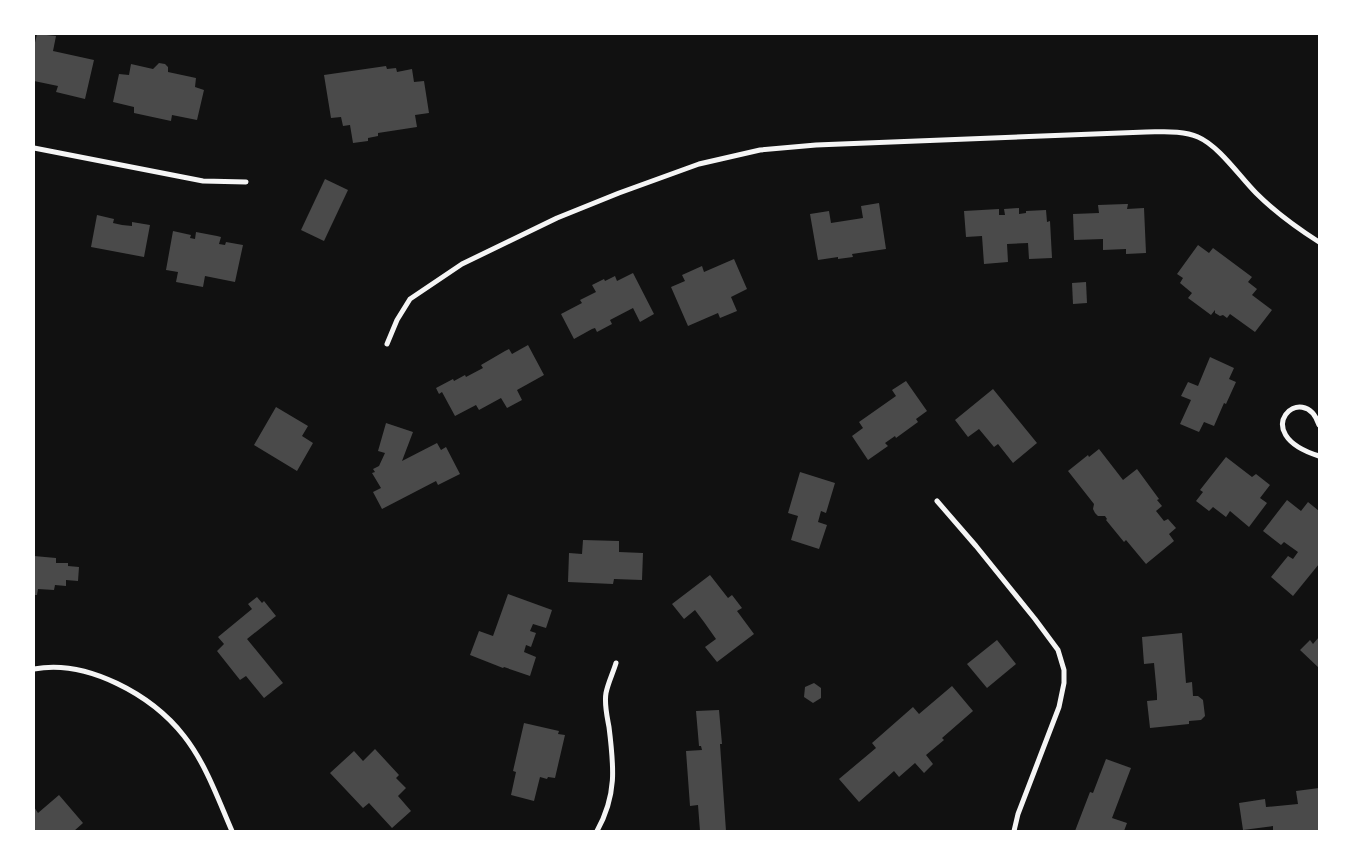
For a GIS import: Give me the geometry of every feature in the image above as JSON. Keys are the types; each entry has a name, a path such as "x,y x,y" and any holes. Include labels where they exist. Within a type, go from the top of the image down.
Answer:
{"street":[{"path":"387,344 397,320 410,299 462,264 557,218 618,193 699,164 760,150 816,145 1176,132 1197,136 1209,143 1257,194 1295,227 1319,242"},
{"path":"34,148 203,181 246,182"},
{"path":"1319,426 1316,416 1311,410 1303,407 1293,408 1286,414 1283,423 1284,432 1290,442 1303,451 1319,456"},
{"path":"937,501 1035,619 1058,650 1064,670 1064,683 1059,707 1018,814 1014,831"},
{"path":"597,831 610,803 613,785 614,767 606,693 616,663"},
{"path":"34,670 58,668 80,671 112,681 137,694 165,716 185,736 202,765 232,831"}],"building":[{"path":"37,34 56,36 53,51 94,60 85,99 56,92 58,86 34,81 34,47"},
{"path":"159,63 165,64 168,67 168,72 196,78 195,87 204,90 197,120 172,115 171,121 134,113 134,107 113,102 119,74 129,75 131,64 153,69"},
{"path":"386,66 387,69 396,68 397,72 412,69 414,82 424,81 429,113 415,115 417,127 378,133 378,136 368,138 368,141 353,143 350,125 343,126 341,117 331,118 324,75"},
{"path":"325,179 348,190 324,241 301,230"},
{"path":"879,203 886,249 852,254 853,257 818,260 810,214 829,211 831,223 863,218 861,206"},
{"path":"1128,204 1127,209 1144,208 1146,253 1126,254 1126,249 1103,250 1103,239 1074,240 1073,214 1099,213 1098,205"},
{"path":"1019,208 1019,214 1026,213 1026,211 1046,210 1047,222 1050,221 1052,258 1029,259 1028,243 1007,244 1008,262 984,264 982,236 966,237 964,211 999,209 999,215 1005,215 1004,209"},
{"path":"97,215 114,219 113,223 122,225 132,226 132,222 150,225 144,257 91,247"},
{"path":"173,231 191,235 190,238 195,239 196,232 221,237 219,244 225,245 226,242 243,245 235,282 205,276 203,287 176,282 178,272 166,270"},
{"path":"1198,245 1209,253 1213,248 1252,277 1248,282 1257,289 1252,295 1272,310 1255,332 1230,314 1227,318 1215,313 1215,310 1211,315 1188,298 1192,293 1180,283 1183,278 1177,274"},
{"path":"734,259 747,289 731,297 737,311 720,318 718,313 688,326 671,287 685,281 682,275 702,266 704,272"},
{"path":"633,273 654,314 640,322 633,308 610,320 612,324 597,332 595,328 574,339 561,314 582,303 580,300 596,292 592,285 615,276 617,281"},
{"path":"1086,282 1087,303 1073,304 1072,283"},
{"path":"528,345 544,375 517,390 522,400 507,408 501,398 479,410 476,405 455,416 442,392 439,394 436,388 453,379 454,381 465,375 466,377 483,368 481,365 509,349 512,354"},
{"path":"1210,357 1234,368 1229,379 1236,382 1214,426 1204,422 1199,432 1180,424 1191,400 1181,396 1188,382 1198,386"},
{"path":"906,381 927,411 916,419 918,422 896,438 895,436 885,443 888,446 868,460 852,436 863,428 859,422 896,396 892,390"},
{"path":"993,389 1037,443 1013,463 998,444 994,447 979,429 968,437 955,420"},
{"path":"276,407 308,426 302,436 313,443 297,471 254,445"},
{"path":"386,423 413,432 402,461 437,443 441,450 446,447 460,474 438,485 436,481 382,509 373,492 381,488 372,473 375,472 373,469 379,466 385,453 378,451"},
{"path":"1099,449 1123,480 1137,469 1159,499 1157,500 1162,506 1156,511 1164,521 1168,519 1176,528 1169,534 1174,541 1146,564 1126,540 1124,542 1106,520 1105,516 1098,516 1095,513 1093,509 1094,504 1068,471"},
{"path":"1226,457 1252,477 1256,474 1270,485 1260,498 1267,503 1249,527 1230,511 1226,517 1213,507 1209,511 1196,501 1203,492 1200,490"},
{"path":"800,472 835,483 826,513 821,511 818,522 827,525 819,549 791,540 798,516 788,513"},
{"path":"1287,500 1301,511 1308,502 1319,511 1319,564 1293,596 1271,577 1288,556 1293,559 1298,552 1284,542 1281,545 1263,531"},
{"path":"583,540 619,541 619,552 643,553 642,580 614,579 613,584 568,582 569,553 582,554"},
{"path":"34,556 56,558 56,563 68,563 68,566 79,567 78,581 66,580 66,586 55,585 54,590 38,589 37,595 34,595"},
{"path":"710,575 728,598 732,595 742,608 737,611 754,634 717,662 705,647 716,639 695,610 684,619 672,604"},
{"path":"508,594 552,610 546,628 533,624 530,631 536,633 531,647 526,645 524,652 536,657 530,676 470,655 479,631 493,636"},
{"path":"257,597 262,603 264,601 276,616 247,639 283,683 264,698 246,676 240,680 217,651 224,644 218,637 252,609 248,604"},
{"path":"1182,633 1186,683 1192,682 1193,696 1198,696 1203,700 1205,716 1201,720 1189,721 1189,724 1150,728 1147,701 1157,700 1157,695 1154,663 1144,664 1142,637"},
{"path":"1319,637 1319,668 1300,650 1310,640 1313,644"},
{"path":"997,640 1016,664 987,688 967,664"},
{"path":"814,683 821,688 821,698 813,703 804,697 805,687"},
{"path":"952,686 973,711 926,755 933,764 924,773 915,763 899,777 894,771 859,802 839,779 876,748 872,743 913,707 919,714"},
{"path":"719,710 726,831 700,831 698,805 690,806 686,751 702,750 701,746 699,746 696,711"},
{"path":"524,723 559,731 558,734 565,735 555,778 548,777 547,779 540,777 534,801 511,795 516,772 513,771"},
{"path":"375,749 399,775 396,778 406,788 398,796 411,811 392,828 369,803 363,808 330,773 354,751 363,761"},
{"path":"1106,759 1131,768 1112,818 1127,823 1124,831 1075,831 1090,792 1093,793"},
{"path":"1319,788 1319,831 1273,831 1273,826 1243,830 1239,803 1265,799 1266,807 1298,804 1296,791"},
{"path":"59,795 83,823 74,831 34,831 34,807 38,813"}]}
